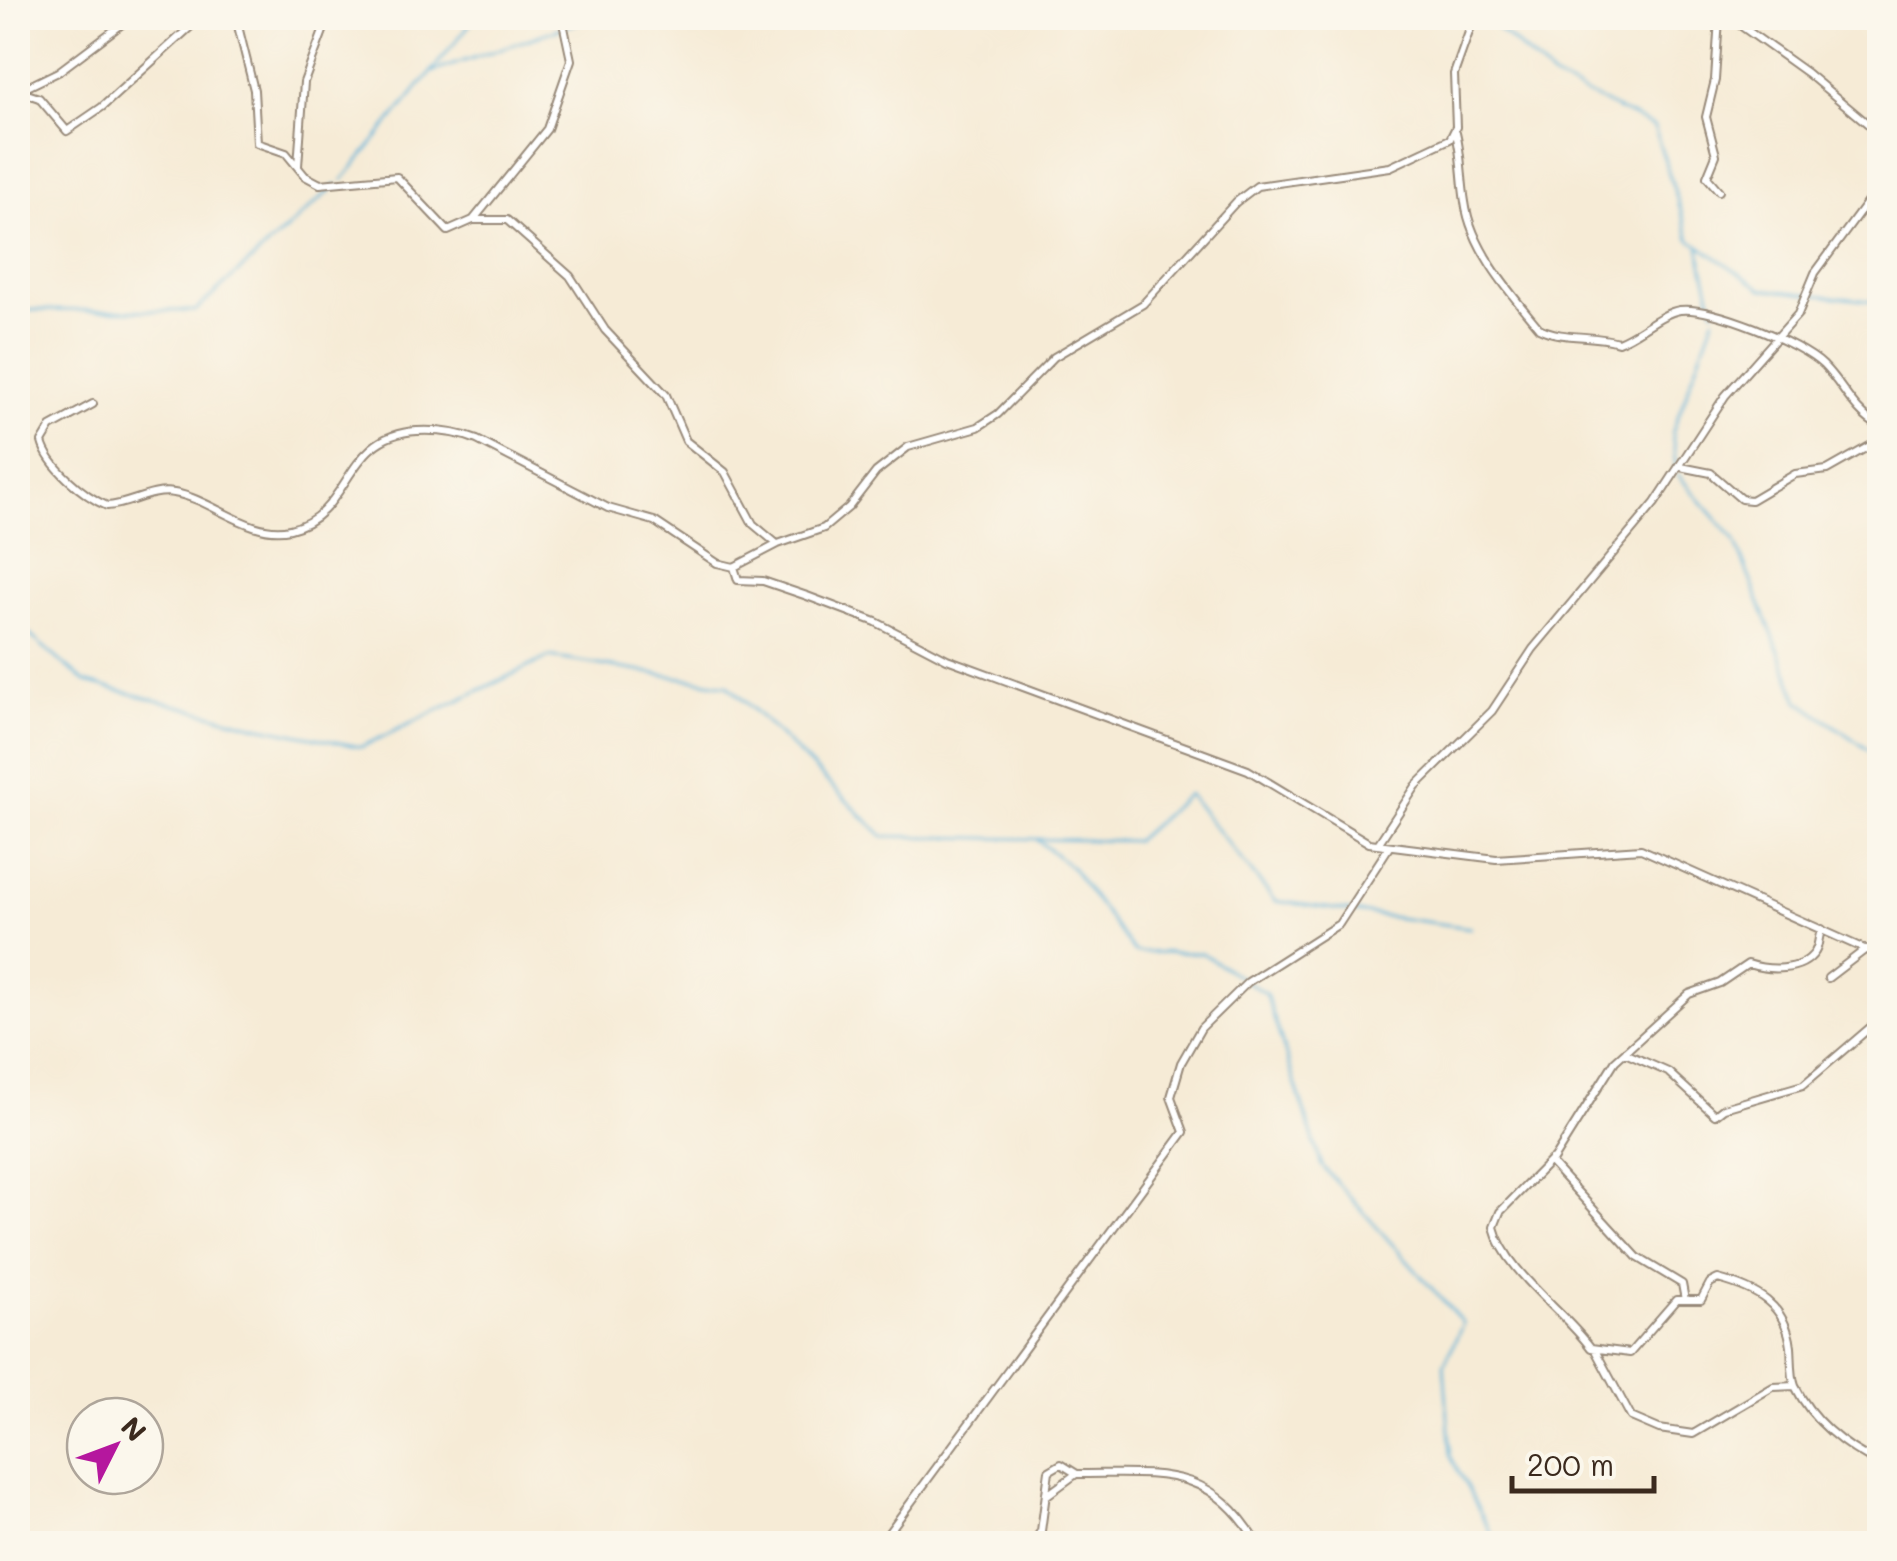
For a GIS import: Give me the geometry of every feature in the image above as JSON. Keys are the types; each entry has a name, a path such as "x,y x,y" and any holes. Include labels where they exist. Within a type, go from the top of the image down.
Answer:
{"street":[{"path":"18,91 58,72 130,18"},
{"path":"18,91 39,98 67,131 102,107 200,18"},
{"path":"298,168 304,130 304,82 328,18"},
{"path":"474,220 547,129 571,60 562,18"},
{"path":"1474,18 1454,74 1456,133 1465,175 1464,202 1474,236 1539,328 1552,334 1593,334 1618,342 1678,310 1715,316 1815,357 1858,414 1880,427"},
{"path":"1719,18 1715,80 1706,117 1716,150 1707,180 1719,191"},
{"path":"1730,18 1880,134"},
{"path":"234,19 254,90 258,143 286,153 312,181 332,186 398,177 448,231 474,220 507,220 576,282 605,330 666,395 686,441 725,472 753,524 778,544"},
{"path":"93,404 51,427 42,442 47,455 79,487 107,506 170,492 262,528 286,530 322,511 378,440 413,432 454,432 477,440 608,508 647,518 717,563 734,568 778,544 824,528 849,507 876,472 908,447 978,426 998,414 1054,357 1143,304 1236,202 1257,186 1390,167 1456,133"},
{"path":"1378,844 1416,786 1492,711 1533,648 1597,575 1679,467 1725,396 1798,314 1815,274 1880,186"},
{"path":"1679,467 1711,474 1741,500 1751,500 1795,474 1828,470 1880,440"},
{"path":"734,568 738,580 763,581 807,596 876,622 947,659 1248,770 1342,829 1378,844 1496,860 1640,848 1880,956"},
{"path":"920,1544 910,1536 889,1532 1184,1132 1172,1097 1181,1063 1201,1028 1248,982 1339,924 1389,847"},
{"path":"1795,1386 1780,1384 1693,1434 1660,1429 1631,1416 1596,1352 1518,1269 1496,1236 1494,1220 1552,1159 1604,1076 1689,994 1720,984 1743,966 1768,971 1805,961 1817,948 1822,929"},
{"path":"1828,978 1867,949"},
{"path":"1626,1053 1668,1072 1715,1115 1724,1108 1803,1085 1880,1020"},
{"path":"1552,1159 1568,1185 1630,1251 1682,1284 1686,1300"},
{"path":"1596,1352 1630,1353 1676,1300 1701,1300 1715,1280 1746,1287 1765,1298 1788,1329 1795,1386 1824,1426 1854,1450 1880,1464"},
{"path":"1032,1544 1041,1531 1051,1467 1061,1464 1077,1474 1191,1479 1235,1508 1258,1544"},
{"path":"1046,1496 1077,1474"}],"waterway":[{"path":"343,180 475,18"},
{"path":"432,72 591,18"},
{"path":"1486,18 1553,78 1654,127 1690,239 1762,289 1880,302"},
{"path":"18,316 31,310 195,311 336,185"},
{"path":"1699,248 1714,311"},
{"path":"1676,468 1672,433 1714,318"},
{"path":"1678,475 1734,539 1799,701 1880,758"},
{"path":"18,625 85,682 257,726 361,747 549,657 728,685 883,836 1135,841 1188,794 1275,901 1471,928"},
{"path":"1036,839 1071,867 1134,952 1202,953 1266,994 1322,1166 1463,1323 1444,1365 1451,1457 1497,1544"}]}
